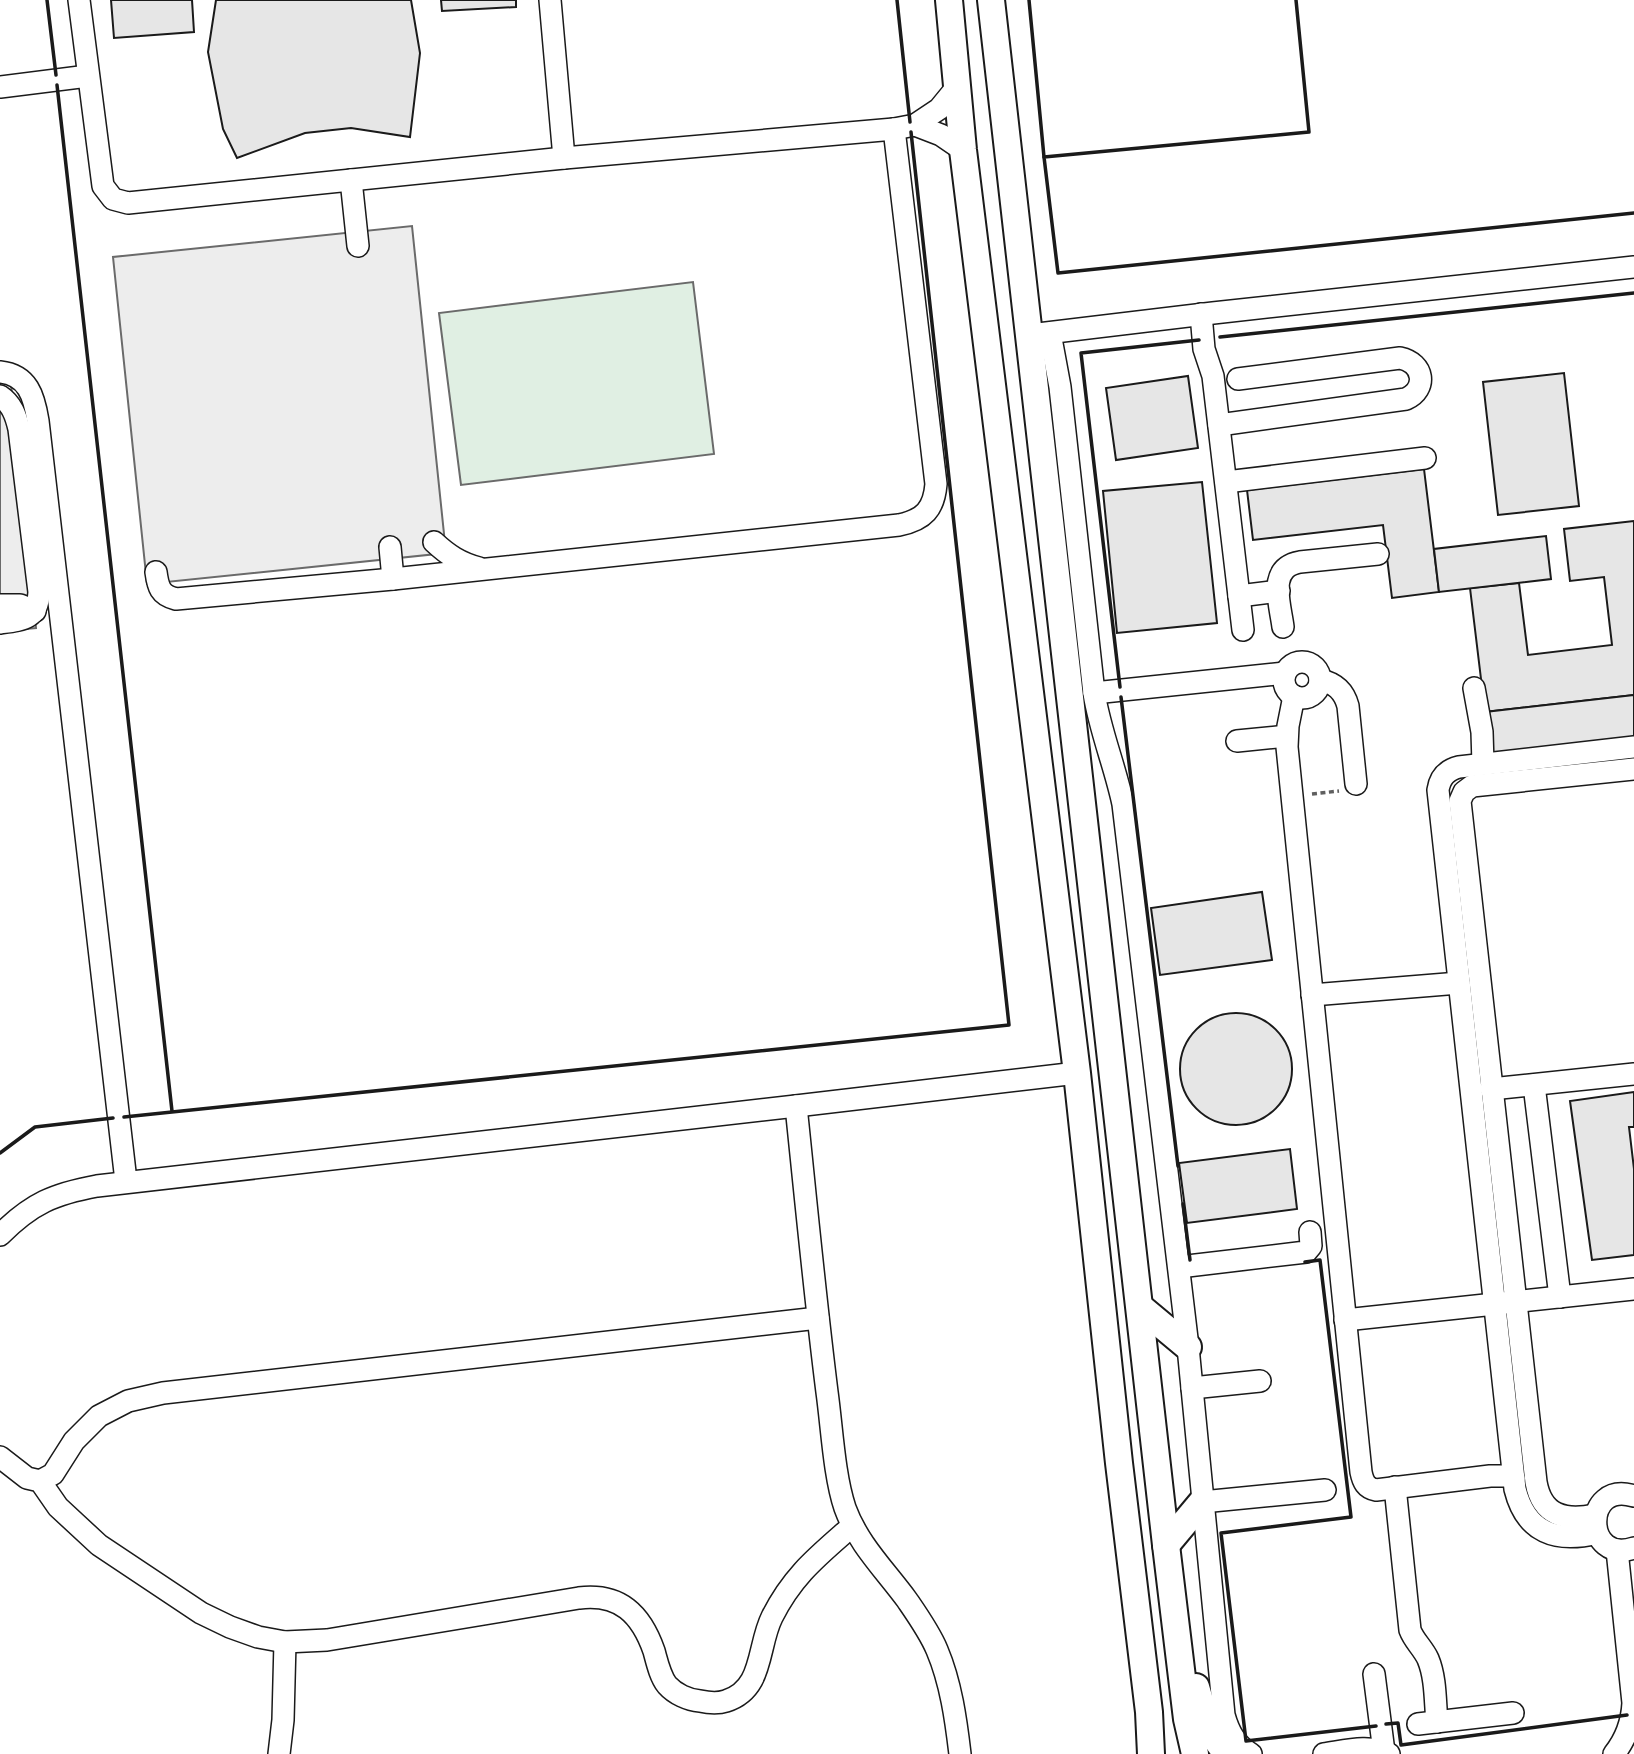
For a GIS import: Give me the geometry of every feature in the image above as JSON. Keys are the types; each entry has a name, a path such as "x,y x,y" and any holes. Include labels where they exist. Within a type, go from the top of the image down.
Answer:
{"main road":[{"path":"948,0 1077,1073 1117,1450 1149,1712 1151,1754"},
{"path":"991,0 1040,334 1140,1307 1187,1720 1195,1754"},
{"path":"1140,1307 1188,1347"},
{"path":"1166,1545 1202,1502"},
{"path":"1179,1650 1196,1684 1208,1727 1228,1754"}],"street":[{"path":"79,0 103,186 113,199 128,203 564,158 894,129 915,125 939,109 957,87"},
{"path":"550,0 564,158"},
{"path":"0,87 88,76"},
{"path":"915,125 941,135 964,150"},
{"path":"156,572 158,587 168,597 176,599 393,579 899,525 922,516 935,496 936,484 894,129"},
{"path":"351,180 358,246"},
{"path":"1251,1754 1232,1737 1224,1715 1188,1347 1123,804 1097,716 1060,387 1040,334 1634,267"},
{"path":"1207,314 1217,348 1213,376 1243,630"},
{"path":"1219,425 1406,399 1417,392 1421,380 1417,367 1400,358 1238,379"},
{"path":"0,372 14,374 23,382 31,393 38,421 126,1181"},
{"path":"0,623 23,619 35,611 39,592 19,429 16,418 2,401"},
{"path":"1226,482 1425,458"},
{"path":"434,542 449,555 484,569"},
{"path":"390,547 393,579"},
{"path":"1283,627 1278,578 1288,565 1378,554"},
{"path":"1239,596 1279,591"},
{"path":"0,606 20,605 35,611"},
{"path":"1302,662 1314,668 1320,680 1314,693 1301,698 1289,692 1284,679 1289,667 1302,662"},
{"path":"1094,693 1285,673"},
{"path":"1320,680 1335,686 1346,698 1356,784"},
{"path":"1474,688 1482,732 1483,764"},
{"path":"1294,696 1287,736 1292,796 1362,1478 1371,1489 1490,1476 1514,1478"},
{"path":"1237,741 1287,736"},
{"path":"1596,1524 1564,1517 1548,1508 1537,1492 1505,1303 1459,983 1438,796 1439,783 1447,772 1459,766 1634,747"},
{"path":"1459,766 1466,776 1459,806 1491,1089 1514,1478 1523,1511 1538,1528 1549,1534 1573,1537 1596,1524"},
{"path":"1439,783 1450,795 1478,785 1634,769"},
{"path":"1312,995 1459,983"},
{"path":"0,1235 15,1220 46,1200 68,1192 126,1181 1077,1073"},
{"path":"1491,1089 1634,1074"},
{"path":"1534,1085 1560,1297"},
{"path":"796,1107 818,1318 840,1487 852,1526 865,1548 907,1600 938,1651 956,1719 960,1754"},
{"path":"1179,1267 1306,1252 1311,1246 1310,1232"},
{"path":"1345,1320 1634,1289"},
{"path":"0,1457 27,1478 40,1481 53,1474 74,1441 99,1416 128,1401 163,1393 818,1318"},
{"path":"1192,1388 1260,1381"},
{"path":"40,1481 58,1507 99,1545 201,1613 258,1637 285,1642 327,1640 593,1596 607,1598 631,1612 640,1623 667,1684 677,1694 694,1701 715,1703 738,1696 751,1685 771,1618 794,1580 852,1526"},
{"path":"1395,1488 1410,1630 1430,1664 1428,1723 1513,1713"},
{"path":"1202,1502 1325,1490"},
{"path":"1614,1754 1630,1727 1633,1703 1625,1549 1603,1542 1596,1524 1603,1502 1623,1494 1634,1496"},
{"path":"279,1754 284,1710 285,1642"},
{"path":"1324,1754 1369,1749 1387,1753 1374,1674"}],"path":[{"path":"1292,796 1357,789 1356,784"}],"green space":[{"path":"693,282 714,454 461,485 439,313"}],"shaded area":[{"path":"412,226 446,553 147,584 113,257"},
{"path":"0,365 9,365 36,628 0,631"}],"building":[{"path":"111,0 192,0 194,32 114,38"},
{"path":"216,0 411,0 420,53 410,137 351,128 305,133 237,158 223,129 208,52"},
{"path":"441,0 516,0 516,7 442,11"},
{"path":"1564,373 1579,506 1498,515 1483,382"},
{"path":"1188,376 1198,448 1116,460 1106,388"},
{"path":"1424,469 1439,592 1392,598 1383,525 1253,540 1247,490"},
{"path":"1202,482 1217,623 1117,633 1103,491"},
{"path":"1634,521 1634,695 1485,712 1470,588 1519,583 1528,655 1612,645 1604,577 1570,581 1564,529"},
{"path":"1546,536 1551,579 1439,592 1434,549"},
{"path":"1634,695 1634,742 1490,759 1485,712"},
{"path":"1262,892 1272,960 1160,975 1151,908"},
{"path":"1236,1013 1257,1017 1276,1029 1288,1048 1292,1069 1288,1090 1276,1109 1257,1121 1236,1125 1215,1121 1196,1109 1184,1090 1180,1069 1184,1048 1196,1029 1215,1017"},
{"path":"1634,1092 1634,1127 1629,1127 1634,1169 1634,1255 1592,1260 1570,1101"},
{"path":"1290,1149 1297,1209 1187,1223 1179,1163"}],"wall":[{"path":"47,0 56,75"},
{"path":"897,0 910,122"},
{"path":"1029,0 1044,157"},
{"path":"1296,0 1309,132 1044,157 1058,273 1634,213"},
{"path":"57,85 172,1111"},
{"path":"124,1117 1009,1025 911,132"},
{"path":"1220,337 1634,293"},
{"path":"1120,687 1081,353 1199,340"},
{"path":"1121,697 1178,1166"},
{"path":"0,1153 35,1127 113,1118"},
{"path":"1183,1204 1190,1260"},
{"path":"1305,1262 1320,1260 1351,1517 1221,1533 1246,1741 1376,1726"},
{"path":"1386,1724 1398,1723 1401,1745 1627,1715"}]}
